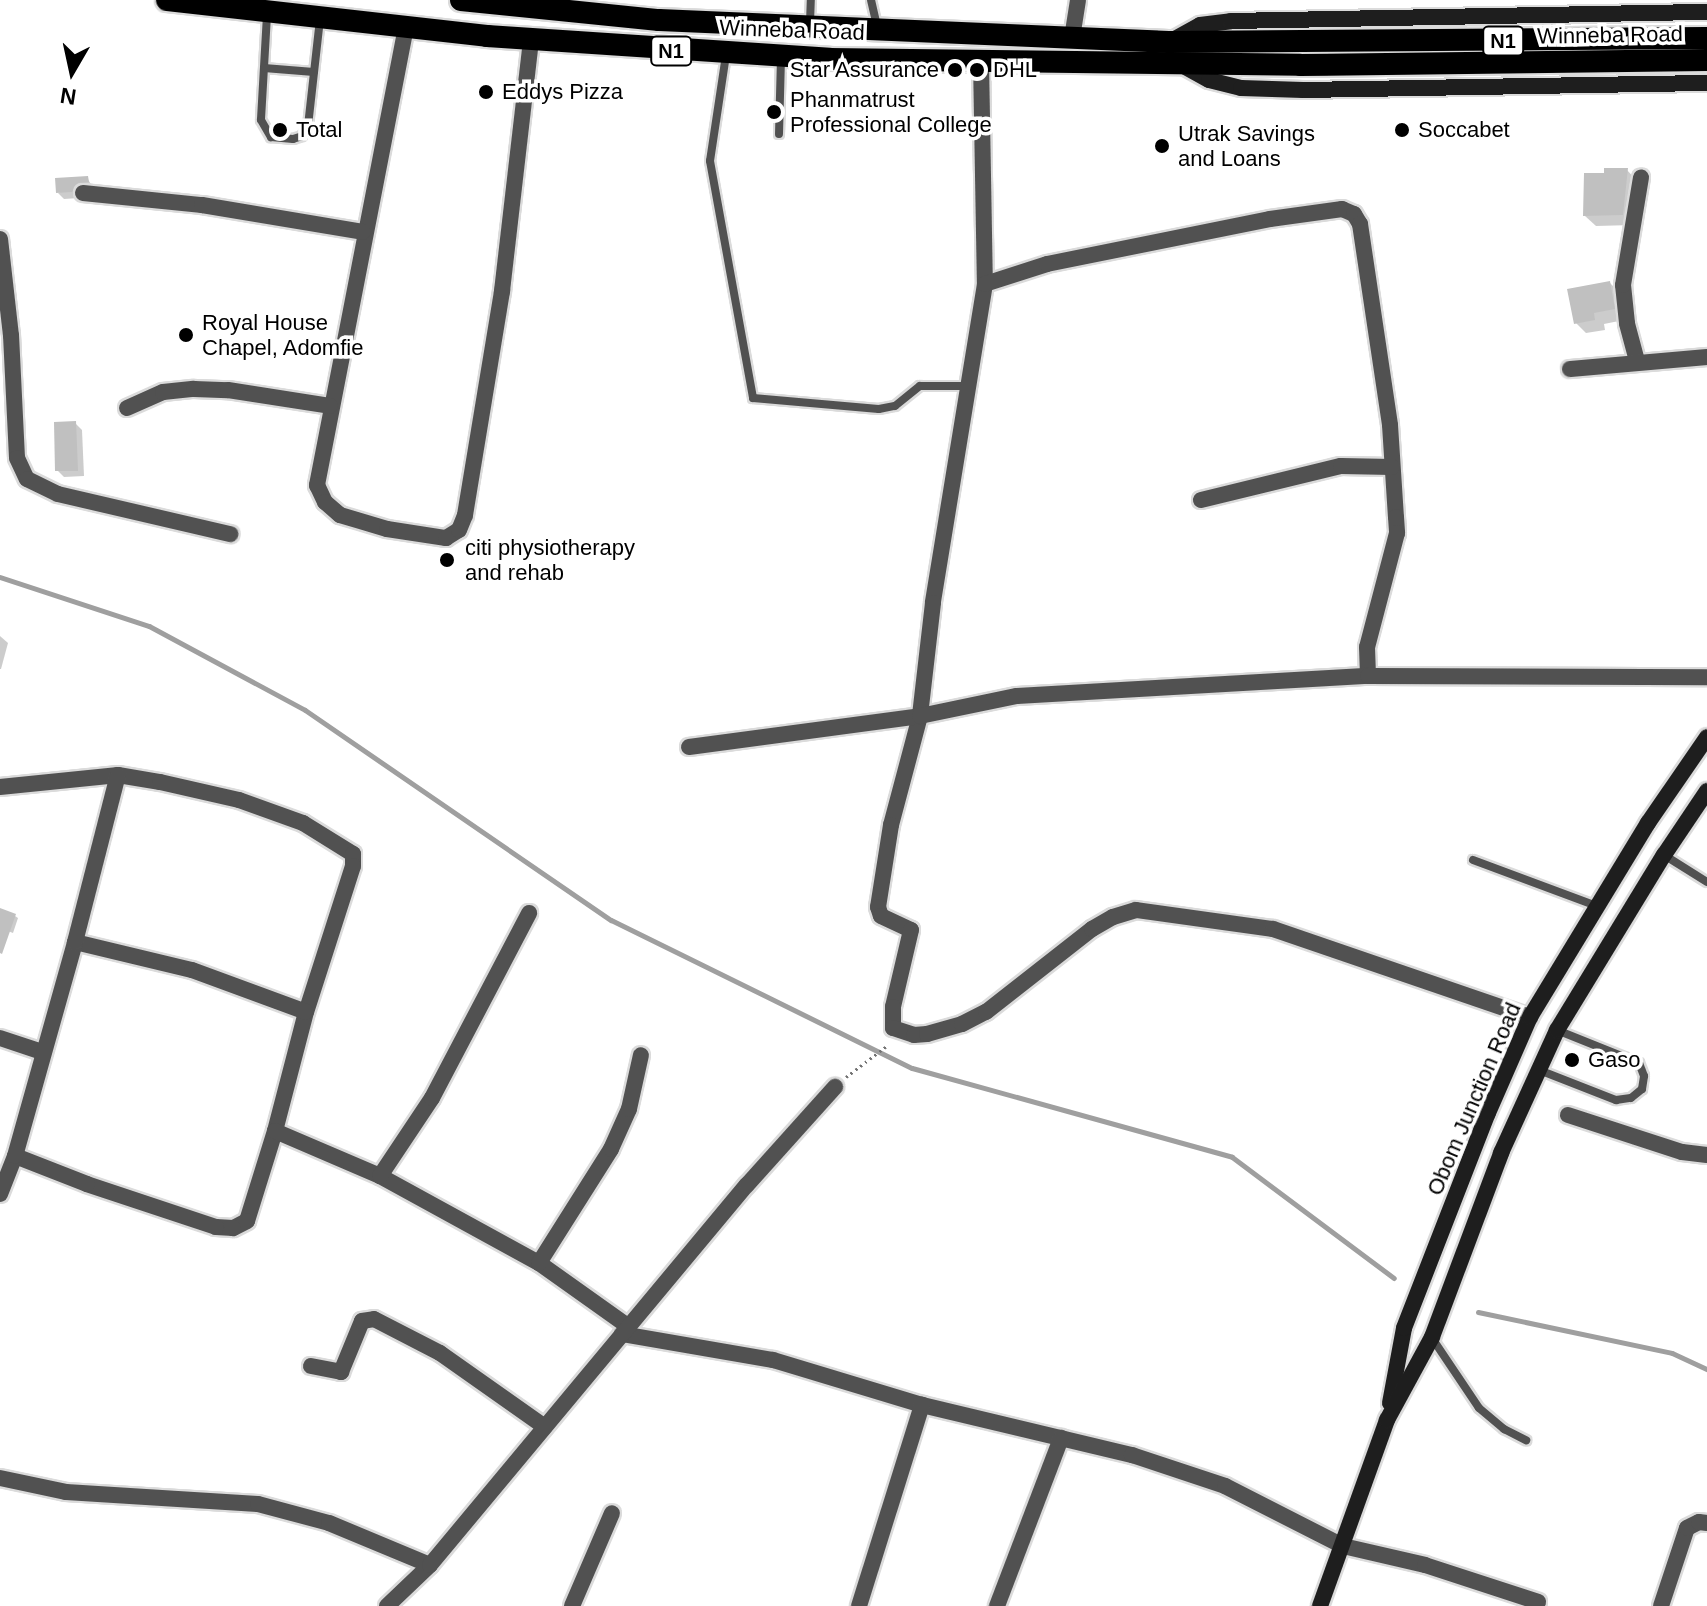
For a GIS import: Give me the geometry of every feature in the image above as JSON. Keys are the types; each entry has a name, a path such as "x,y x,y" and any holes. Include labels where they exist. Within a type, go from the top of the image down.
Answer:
{"highway":[{"name":"Winneba Road","path":"167,0 267,14 531,40 781,57 1178,63 1299,54 1707,38"},
{"name":"Winneba Road","path":"470,1 578,6 659,20 1169,42 1299,54 1707,60"}],"main road":[{"name":"Winneba Road","path":"1169,42 1200,25 1231,21 1707,12"},
{"name":"Winneba Road","path":"1178,63 1209,80 1241,88 1303,90 1707,83"},
{"name":"Obom Junction Road","path":"1320,1606 1387,1420 1404,1328 1488,1113 1530,1017 1648,823 1707,737"},
{"name":"Obom Junction Road","path":"1387,1420 1432,1337 1501,1153 1557,1030 1707,791"}],"street":[{"path":"1072,38 1078,0"},
{"path":"406,27 363,232 317,485 325,502 340,515 387,529 446,538 459,530 502,291 531,40"},
{"path":"981,61 985,284 933,603 920,716 891,825 878,907 881,916 911,930 892,1019 893,1028 904,1033 944,1031 986,1012 1092,929 1113,917 1136,910 1273,929 1530,1017"},
{"path":"1637,361 1627,323 1623,285 1641,177"},
{"path":"83,193 202,205 363,232"},
{"path":"985,284 1047,264 1270,219 1342,209 1354,214 1363,239 1390,425 1397,533 1370,630 1368,676"},
{"path":"0,239 11,335 17,458 27,479 58,494 230,534"},
{"path":"1570,369 1707,357"},
{"path":"127,408 163,392 194,389 228,390 330,406"},
{"path":"1201,500 1341,466 1392,467"},
{"path":"689,747 920,716 1017,696 1368,676 1707,677"},
{"path":"0,787 118,775 239,800 303,823 353,854 353,866 306,1012 275,1131 247,1221 233,1228 216,1227 15,1156"},
{"path":"0,1194 15,1156 118,775"},
{"path":"380,1176 440,1085 529,913"},
{"path":"75,942 192,970 306,1012"},
{"path":"0,1038 42,1052"},
{"path":"539,1263 611,1149 629,1109 641,1055"},
{"path":"387,1606 430,1565 747,1185 835,1087"},
{"path":"1568,1115 1682,1152 1707,1155"},
{"path":"275,1131 380,1176 539,1263 626,1331 773,1360 922,1405 1132,1455 1225,1486 1343,1546 1425,1565 1538,1602"},
{"path":"311,1366 341,1372 362,1321 374,1319 440,1353 545,1427"},
{"path":"859,1606 922,1405"},
{"path":"997,1606 1061,1438"},
{"path":"0,1478 66,1492 258,1504 329,1523 430,1565"},
{"path":"572,1606 612,1513"},
{"path":"1661,1606 1687,1528 1699,1522 1707,1523"}],"lane":[{"path":"810,26 811,0"},
{"path":"871,0 878,28"},
{"path":"267,14 261,120 271,137 293,139 302,136 308,126 320,19"},
{"path":"726,54 710,161 753,398 879,409 895,406 920,386 968,386"},
{"path":"779,134 781,57"},
{"path":"264,68 314,72"},
{"path":"1664,855 1707,882"},
{"path":"1473,860 1597,906"},
{"path":"1539,1070 1616,1100 1631,1098 1642,1089 1644,1076 1639,1063 1557,1030"},
{"path":"1432,1337 1479,1408 1504,1429 1526,1440"}],"path":[{"path":"835,1087 904,1033"}],"building":[{"path":"1604,168 1628,168 1623,215 1583,216 1584,173 1604,173"},
{"path":"88,176 89,182 78,183 72,192 56,193 55,178"},
{"path":"1610,281 1615,309 1594,313 1595,320 1574,324 1567,289"},
{"path":"76,421 78,471 55,471 54,422"},
{"path":"0,908 16,914 2,954 0,953"}],"waterway":[{"path":"0,577 149,626 305,710 611,920 912,1068 1232,1157 1394,1278"},
{"path":"1478,1312 1672,1353 1707,1369"}],"place":[{"name":"Star Assurance","path":"955,70"},
{"name":"DHL","path":"977,70"},
{"name":"Eddys Pizza","path":"486,92"},
{"name":"Phanmatrust Professional College","path":"774,112"},
{"name":"Total","path":"280,130"},
{"name":"Soccabet","path":"1402,130"},
{"name":"Utrak Savings and Loans","path":"1162,146"},
{"name":"Royal House Chapel, Adomfie","path":"186,335"},
{"name":"citi physiotherapy and rehab","path":"447,560"},
{"name":"Gaso","path":"1572,1060"}]}
